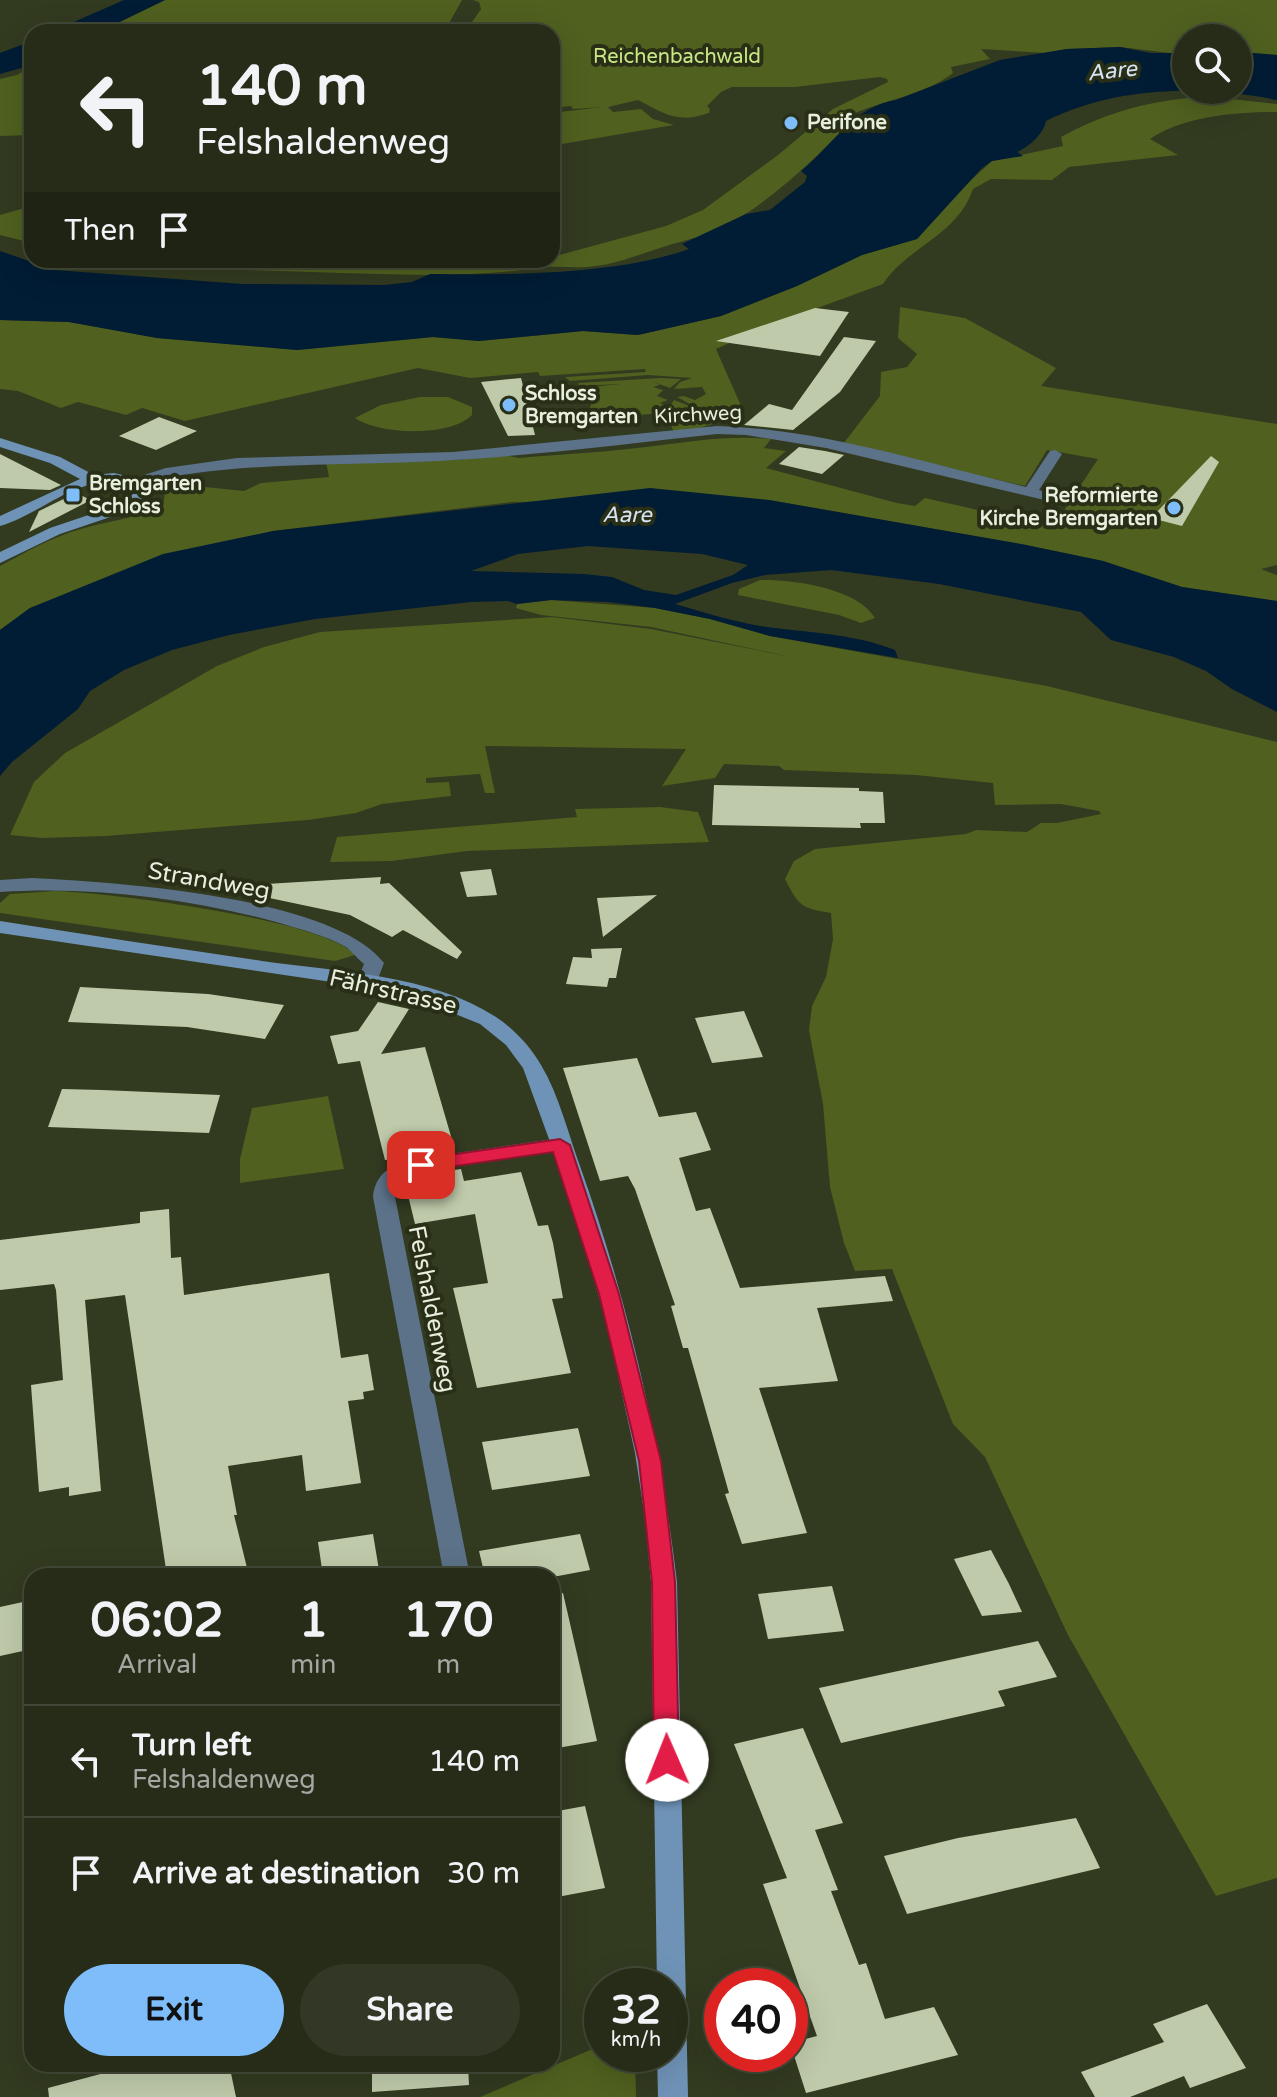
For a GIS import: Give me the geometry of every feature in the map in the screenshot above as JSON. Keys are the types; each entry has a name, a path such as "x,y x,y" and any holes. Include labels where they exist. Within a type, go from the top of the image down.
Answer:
{"street":[{"name":"Kirchweg","path":"132,481 156,474 247,461 453,456 717,430 746,431 826,444 1070,502"},
{"path":"0,442 55,460 90,479"},
{"path":"1030,492 1055,454"},
{"path":"0,522 90,479 132,481 142,492 129,506 55,531 0,558"},
{"name":"Strandweg","path":"0,886 61,884 243,908 324,931 365,950 374,963 366,984"},
{"name":"Fährstrasse","path":"0,927 366,984 450,1002 498,1027 533,1068 609,1294 650,1461 658,1510 664,1598 673,2097"},
{"name":"Felshaldenweg","path":"455,1568 384,1197 386,1184 394,1174 409,1167 560,1145"}],"green space":[{"path":"165,0 462,0 448,24 116,24"},
{"name":"Reichenbachwald","path":"473,0 1277,0 1277,55 1252,53 1252,24 1172,24 1172,53 1120,47 1046,53 981,49 990,59 951,67 953,73 927,88 843,119 841,122 848,124 789,181 723,227 625,260 603,265 560,267 560,255 666,226 703,210 778,155 833,109 888,82 880,77 795,87 732,87 721,92 707,106 709,113 689,118 664,113 638,100 608,107 613,112 641,109 653,119 674,125 562,144 560,112 602,107 573,109 571,106 560,106 560,24 471,24 481,9 479,2"},
{"path":"24,71 24,135 0,136 0,79"},
{"path":"1172,100 1172,104 1252,104 1252,101 1277,104 1277,112 1228,114 1195,120 1150,139 1178,155 1069,167 1052,180 991,179 973,189 956,218 905,260 883,284 763,328 716,349 742,408 719,421 693,430 674,433 667,415 697,408 677,397 695,400 706,394 702,387 674,389 680,382 692,378 648,375 570,381 565,377 646,372 645,369 540,376 538,372 470,378 418,368 185,421 142,408 126,415 78,402 61,408 18,391 0,389 0,320 69,322 157,338 297,350 433,337 479,341 583,331 638,335 721,316 797,286 862,255 917,239 959,191 992,161 1063,146 1061,137 1091,122"},
{"path":"24,208 24,241 0,235 0,215"},
{"name":"Reichenbachwald","path":"207,268 534,268 480,274"},
{"path":"900,307 965,318 1056,368 1041,386 1277,424 1277,565 1261,569 1277,575 1277,601 1182,587 1103,561 1021,544 769,500 512,502 273,531 30,608 0,630 0,566 29,550 70,532 146,512 164,500 166,483 244,491 261,483 329,477 326,462 456,460 505,455 519,458 712,439 771,439 764,448 786,451 766,468 897,503 915,506 925,498 1053,527 1098,459 1047,450 1025,486 843,444 880,396 881,372 907,367 917,354 898,338"},
{"path":"681,379 670,388 653,382 660,385 653,387 663,390 657,396 668,400 660,403 667,406 655,410 668,409 674,400 692,407 666,413 591,418 589,415 601,413 589,413 592,400 581,388 620,384 579,386 578,383"},
{"path":"420,397 448,397 472,407 472,415 448,427 415,431 380,428 355,418 381,405"},
{"path":"760,580 823,587 854,599 875,618 861,623 839,615 738,595 739,589"},
{"path":"551,600 655,608 770,636 1047,686 1277,742 1277,1878 1216,1896 1068,1635 985,1457 953,1424 892,1269 855,1271 844,1243 830,1187 823,1104 809,1030 812,1006 826,977 833,939 831,913 802,905 794,895 785,879 794,861 815,849 966,834 976,830 1027,832 1041,823 1101,814 1099,811 1061,804 995,805 993,783 916,775 784,770 779,766 724,764 715,778 662,786 686,749 485,746 495,793 485,793 480,774 426,778 426,783 449,782 451,796 382,804 356,813 308,820 106,836 42,838 10,835 34,782 65,753 217,666 264,647 320,632 552,617 651,629 791,657 651,627 541,615 516,608 517,604"},
{"path":"660,807 698,812 709,842 467,851 392,861 330,862 337,837 577,817 575,809"},
{"path":"56,891 166,903 260,919 335,942 355,955 335,961 0,913 0,903 10,894"},
{"path":"328,1096 344,1169 240,1183 240,1159 252,1108"},
{"path":"584,2053 584,2072 635,2072 636,2097 480,2097 539,2072 560,2072 560,2063"}],"water":[{"path":"124,0 165,0 116,24 69,24"},
{"path":"24,44 24,67 0,74 0,53"},
{"name":"Aare","path":"1120,47 1151,53 1172,53 1172,92 1101,101 1046,121 1035,139 1017,152 1023,156 992,161 981,169 917,239 862,255 797,286 721,316 638,335 583,331 479,341 433,337 297,350 157,338 69,322 0,320 0,251 24,259 24,268 242,284 384,285 412,282 430,274 562,272 660,258 689,249 682,244 746,214 770,210 805,182 807,176 801,171 844,128 868,110 1000,60 1067,49"},
{"path":"1252,53 1277,55 1277,100 1252,96"},
{"name":"Aare","path":"650,488 769,500 1021,544 1103,561 1182,587 1277,601 1277,712 1232,689 1206,671 1174,657 1111,640 1081,612 939,584 831,570 765,575 732,583 675,604 760,626 862,640 895,650 898,658 770,636 655,608 608,602 471,602 315,619 229,635 172,650 124,670 90,691 78,709 12,762 0,776 0,630 30,608 163,554 273,531","holes":["588,546 702,554 748,565 733,575 676,595 644,590 612,577 471,571 518,554"]}],"building":[{"path":"815,308 849,312 820,356 716,341"},
{"path":"844,337 876,341 840,392 793,430 744,425 769,404 792,410"},
{"name":"Schloss Bremgarten","path":"521,378 535,435 508,436 481,382"},
{"path":"159,417 197,431 156,450 119,436"},
{"path":"799,447 844,455 822,474 779,464"},
{"path":"0,454 61,485 50,490 0,488"},
{"name":"Reformierte Kirche Bremgarten","path":"1211,456 1219,462 1182,526 1151,518"},
{"path":"76,493 91,500 29,532 39,511"},
{"path":"714,785 859,788 859,791 883,792 885,823 860,823 861,828 712,825"},
{"path":"491,869 497,895 467,897 460,872"},
{"path":"381,877 380,884 389,883 462,952 457,959 403,930 392,937 350,915 250,894 250,885"},
{"path":"657,895 603,937 597,898"},
{"path":"622,948 616,978 609,978 607,987 566,984 573,957 592,958 591,949"},
{"path":"80,987 208,994 284,1005 265,1039 187,1027 68,1022"},
{"path":"378,1002 409,1009 381,1054 425,1047 455,1150 385,1160 360,1061 338,1064 330,1036 358,1031"},
{"path":"744,1011 763,1057 712,1063 695,1018"},
{"path":"637,1058 659,1117 696,1112 711,1150 679,1158 696,1211 710,1208 740,1288 885,1276 893,1301 817,1308 838,1381 759,1388 807,1533 742,1544 725,1494 729,1493 688,1348 683,1348 671,1306 675,1305 635,1189 628,1176 600,1181 563,1068"},
{"path":"62,1089 220,1095 209,1133 48,1127"},
{"path":"461,1169 464,1181 521,1172 538,1226 548,1225 553,1243 563,1298 552,1299 571,1373 477,1388 453,1288 488,1283 475,1214 415,1224 405,1183 413,1176"},
{"path":"169,1209 171,1258 181,1257 184,1295 329,1273 341,1358 368,1354 374,1390 363,1392 364,1399 348,1401 361,1483 306,1491 302,1455 228,1466 237,1515 234,1515 247,1568 166,1568 125,1295 85,1300 101,1491 69,1496 69,1487 39,1492 31,1385 63,1380 56,1290 54,1284 0,1290 0,1240 140,1223 140,1212"},
{"path":"578,1428 590,1476 492,1490 482,1442"},
{"path":"373,1534 379,1568 322,1568 318,1542"},
{"path":"580,1534 590,1570 560,1576 560,1568 483,1568 479,1551"},
{"path":"991,1550 1022,1612 982,1616 954,1559"},
{"path":"832,1586 844,1631 768,1639 758,1594"},
{"path":"563,1593 597,1741 560,1748 560,1594"},
{"path":"24,1602 24,1651 0,1656 0,1607"},
{"path":"1038,1641 1057,1677 998,1691 1005,1706 841,1743 819,1688"},
{"path":"803,1728 843,1823 815,1830 838,1890 831,1891 859,1965 866,1963 885,2019 934,2007 958,2055 806,2093 799,2072 808,2072 808,2038 817,2036 808,2011 808,1968 793,1968 763,1884 787,1878 734,1744"},
{"path":"585,1806 605,1888 560,1896 560,1811"},
{"path":"1076,1818 1100,1868 907,1914 884,1856 958,1838"},
{"path":"1207,2004 1246,2068 1190,2088 1184,2076 1130,2097 1095,2097 1081,2072 1164,2042 1153,2024"},
{"path":"108,2072 231,2072 236,2097 49,2097 48,2088"},
{"path":"372,2072 468,2072 469,2085 372,2092"}],"place":[{"name":"Perifone","path":"791,123"},
{"name":"Schloss Bremgarten","path":"509,405"},
{"name":"Bremgarten Schloss","path":"73,495"},
{"name":"Reformierte Kirche Bremgarten","path":"1174,508"}],"route":[{"path":"421,1165 560,1145 609,1294 650,1461 664,1582 667,1760"}]}
